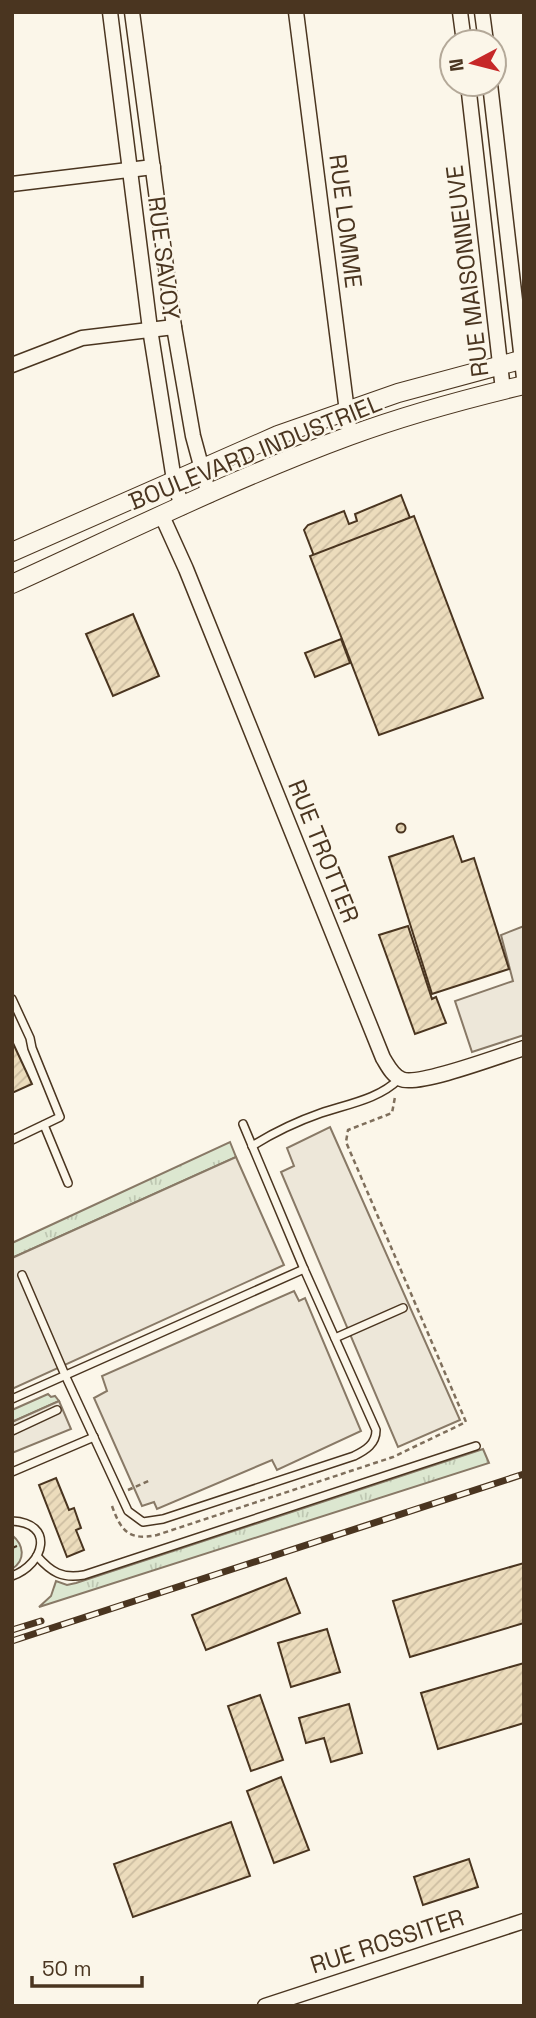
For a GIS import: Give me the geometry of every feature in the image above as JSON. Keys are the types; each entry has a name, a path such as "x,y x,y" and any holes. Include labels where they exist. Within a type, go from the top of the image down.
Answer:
{"street":[{"name":"RUE SAVOY","path":"110,12 150,329 174,480 182,507"},
{"name":"RUE SAVOY","path":"132,12 174,327 193,436 209,495"},
{"name":"RUE LOMME","path":"296,12 350,435"},
{"name":"RUE MAISONNEUVE","path":"470,98 503,390"},
{"name":"RUE MAISONNEUVE","path":"492,98 524,378"},
{"name":"RUE MAISONNEUVE","path":"476,147 497,144"},
{"path":"12,184 153,167"},
{"path":"12,365 82,338 174,327"},
{"name":"BOULEVARD INDUSTRIEL","path":"12,552 278,435 346,410 500,363 523,359"},
{"name":"BOULEVARD INDUSTRIEL","path":"12,584 350,435 524,385"},
{"name":"RUE TROTTER","path":"162,516 197,594 383,1058 399,1079"},
{"path":"399,1079 418,1081 524,1048"},
{"name":"RUE ROSSITER","path":"265,2006 288,2002 524,1920"}],"lane":[{"path":"12,999 60,1117 12,1140"},
{"path":"252,1146 318,1114 379,1094 399,1079"},
{"path":"22,1275 128,1511 143,1522 151,1522 354,1456 365,1450 376,1437 376,1430 243,1124"},
{"path":"44,1125 68,1183"},
{"path":"12,1399 304,1269"},
{"path":"335,1338 403,1308"},
{"path":"12,1431 57,1410"},
{"path":"12,1472 94,1437"},
{"path":"37,1556 50,1571 60,1576 83,1575 476,1446"},
{"path":"12,1521 22,1521 35,1529 41,1538 41,1550 33,1563 12,1576"}],"path":[{"path":"120,1493 151,1480"}],"green space":[{"path":"230,1142 236,1157 12,1258 12,1243"},
{"path":"48,1394 59,1401 12,1422 12,1410"},
{"path":"483,1449 489,1463 39,1607 51,1596 56,1581 67,1585 76,1583"},
{"path":"12,1535 22,1552 20,1561 12,1569"}],"shaded area":[{"path":"524,926 524,1035 472,1052 455,1001 513,981 501,935"},
{"path":"330,1127 460,1420 398,1447 281,1172 294,1166 287,1148"},
{"path":"236,1157 284,1265 12,1389 12,1258"},
{"path":"294,1291 299,1301 305,1298 361,1431 277,1470 272,1460 157,1509 154,1502 142,1506 94,1398 107,1391 102,1376"},
{"path":"59,1401 71,1429 12,1453 12,1422"}],"building":[{"path":"401,495 410,518 314,556 304,530 308,525 344,511 349,524 357,521 355,514"},
{"path":"414,516 483,698 379,735 310,556"},
{"path":"133,614 159,676 113,696 86,634"},
{"path":"341,639 350,663 315,677 305,653"},
{"path":"401,824 405,828 401,832 397,828"},
{"path":"453,836 462,862 474,858 509,969 432,994 389,857"},
{"path":"408,926 432,999 436,997 446,1023 415,1034 379,935"},
{"path":"12,1041 32,1084 12,1093"},
{"path":"56,1478 69,1510 74,1508 81,1528 76,1530 84,1550 67,1557 39,1485"},
{"path":"524,1563 524,1623 410,1657 393,1601"},
{"path":"286,1578 300,1613 206,1650 192,1615"},
{"path":"327,1629 340,1672 291,1687 278,1643"},
{"path":"524,1663 524,1723 438,1749 421,1693"},
{"path":"260,1695 283,1760 251,1771 228,1706"},
{"path":"349,1704 362,1753 331,1762 324,1738 306,1743 299,1718"},
{"path":"281,1777 309,1850 274,1863 247,1791"},
{"path":"231,1822 250,1876 133,1917 114,1864"},
{"path":"469,1859 478,1887 423,1905 414,1877"}],"railway":[{"path":"12,1641 524,1474"},
{"path":"12,1630 41,1621"}],"fence":[{"path":"12,1548 17,1546"}]}
